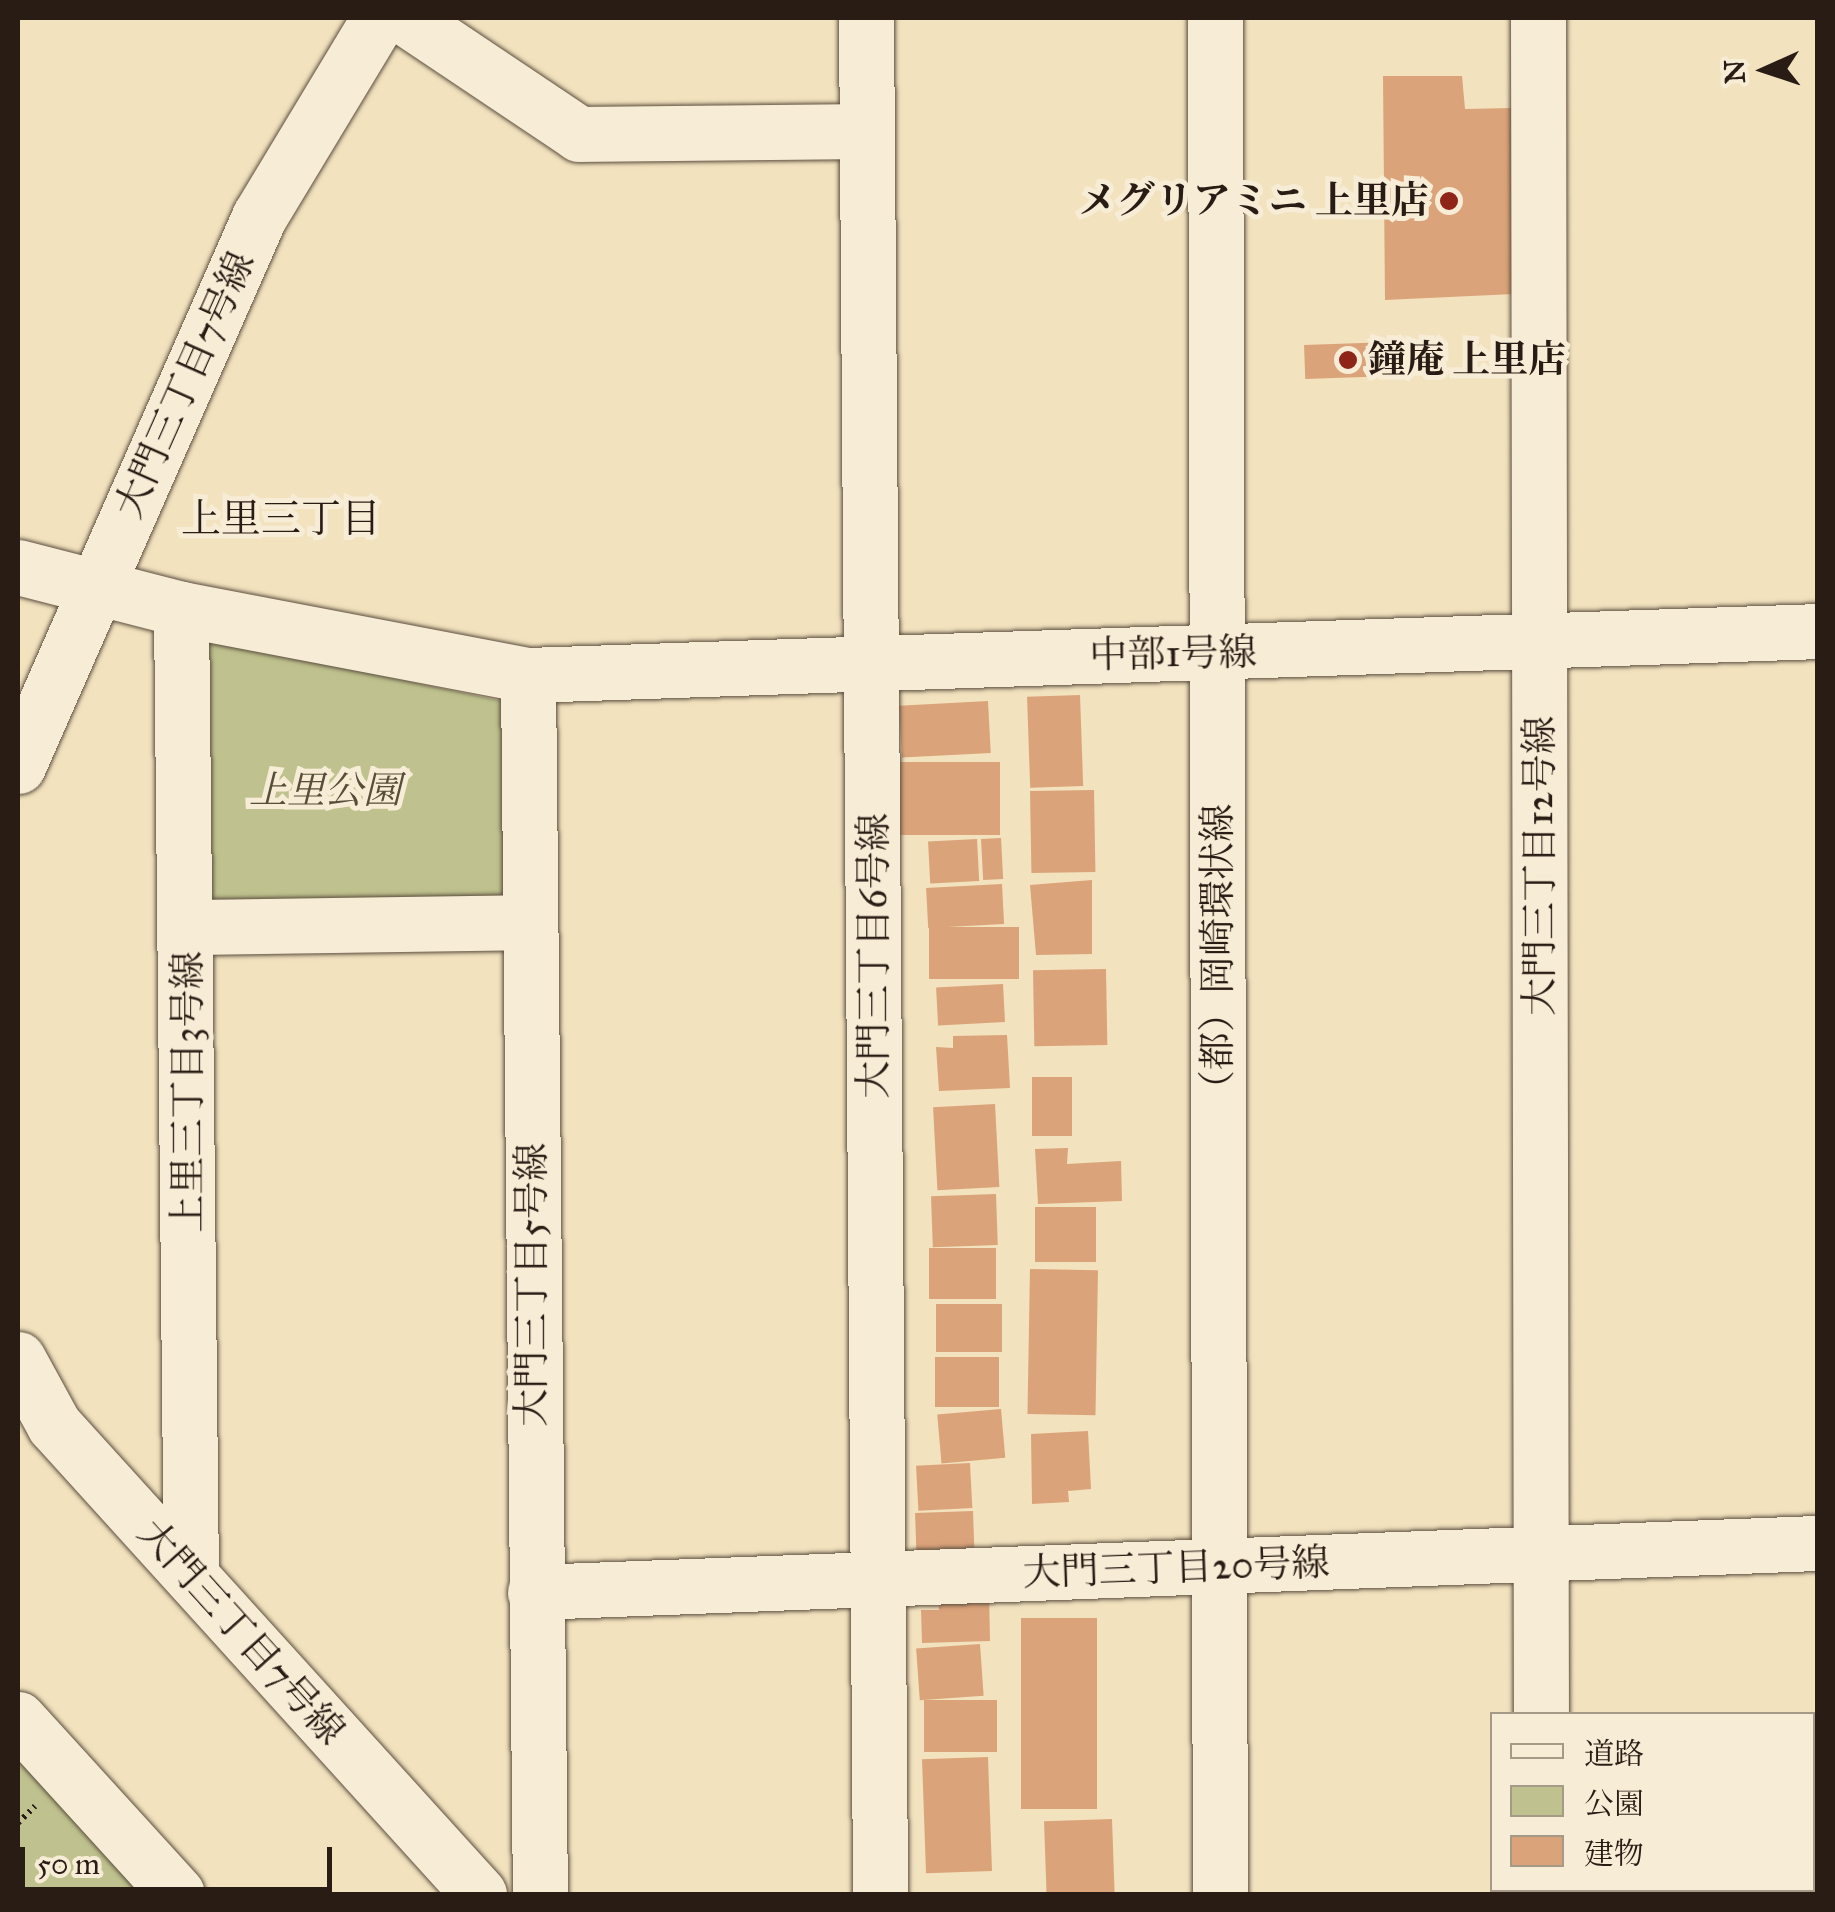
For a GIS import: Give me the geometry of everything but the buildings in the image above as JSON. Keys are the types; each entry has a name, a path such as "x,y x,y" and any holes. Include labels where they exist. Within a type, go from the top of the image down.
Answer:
{"street":[{"name":"大門三丁目7号線","path":"18,766 259,217 379,18"},
{"path":"406,18 579,134 866,132"},
{"name":"大門三丁目6号線","path":"866,18 880,1894"},
{"name":"（都）岡崎環状線","path":"1215,18 1220,1894"},
{"name":"大門三丁目12号線","path":"1538,18 1540,1712"},
{"name":"中部1号線","path":"18,567 182,609 528,675 872,660 1217,654 1818,630"},
{"name":"上里三丁目3号線","path":"182,609 191,1575"},
{"name":"大門三丁目5号線","path":"528,675 534,1592 540,1894"},
{"path":"187,927 529,922"},
{"name":"大門三丁目7号線","path":"18,1360 54,1426 479,1894"},
{"name":"大門三丁目20号線","path":"534,1592 1818,1544"},
{"path":"18,1719 177,1894"}],"green space":[{"name":"上里公園","path":"212,640 502,701 511,900 203,902 200,650"},
{"path":"18,1758 142,1894 18,1894"}],"place":[{"name":"メグリアミニ 上里店","path":"1449,201"},
{"name":"鐘庵 上里店","path":"1348,360"}],"district":[{"name":"上里三丁目","path":"281,519"}]}
